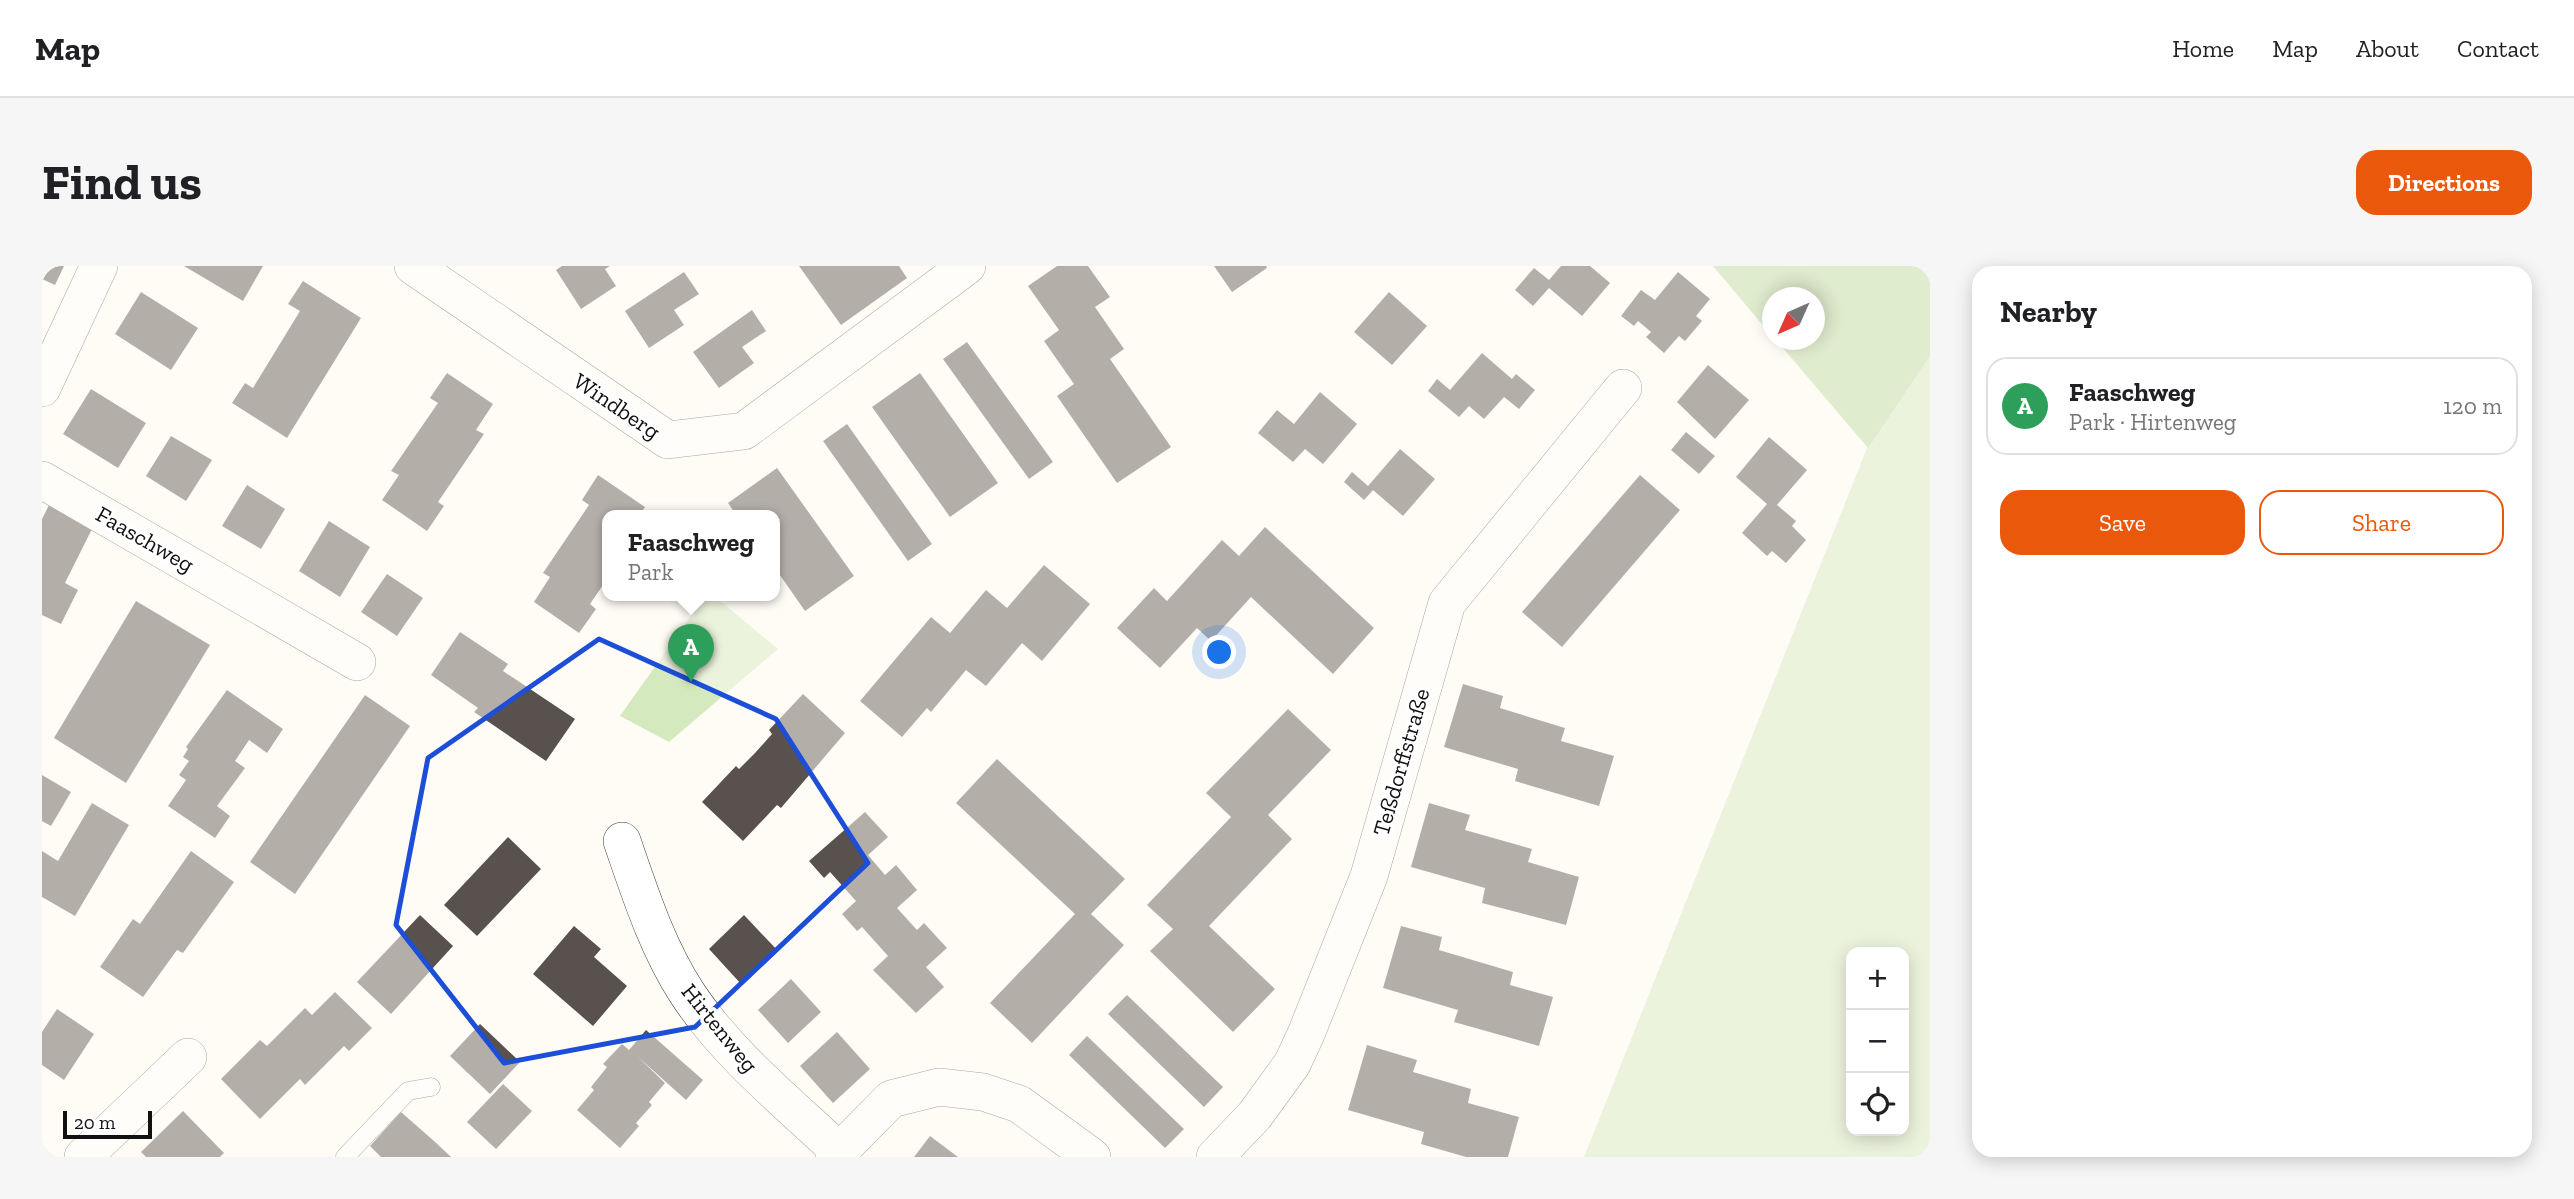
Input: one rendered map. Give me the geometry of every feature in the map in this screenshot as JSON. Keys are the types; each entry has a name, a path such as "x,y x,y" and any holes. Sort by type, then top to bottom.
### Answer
{"street":[{"path":"42,388 99,266"},
{"name":"Windberg","path":"413,266 668,440 744,431 967,266"},
{"name":"Teßdorffstraße","path":"1215,1157 1255,1115 1292,1063 1306,1034 1369,876 1447,603 1623,388"},
{"name":"Faaschweg","path":"42,480 356,662"},
{"name":"Hirtenweg","path":"622,841 649,918 687,993 738,1057 837,1154"},
{"path":"83,1157 188,1057"},
{"path":"837,1154 891,1099 939,1087 983,1092 1019,1104 1092,1157"}],"lane":[{"path":"345,1157 408,1091 431,1087"}],"highlighted area":[{"path":"599,639 776,719 868,863 695,1027 504,1063 396,925 428,758"}],"green space":[{"path":"1713,266 1930,266 1930,356 1868,448 1785,350 1825,350 1825,287 1762,287 1762,324"},
{"path":"1930,356 1930,1157 1584,1157 1867,448"},
{"path":"701,601 720,601 778,649 669,742 620,716"}],"building":[{"path":"42,266 64,266 55,285 42,279"},
{"path":"184,266 263,266 243,301"},
{"path":"562,266 610,266 605,269 616,286 581,309 556,270"},
{"path":"799,266 899,266 907,278 841,325"},
{"path":"1057,266 1088,266 1110,297 1095,307 1124,349 1110,359 1171,447 1117,483 1057,396 1074,384 1044,341 1059,330 1028,286"},
{"path":"1214,266 1266,266 1267,268 1232,292"},
{"path":"1561,266 1590,266 1610,283 1582,316 1549,288 1533,306 1515,290 1534,268 1549,280"},
{"path":"684,272 699,294 674,310 684,325 649,348 625,311"},
{"path":"1678,272 1710,299 1696,316 1702,321 1685,341 1679,336 1664,353 1646,337 1651,332 1638,321 1634,326 1621,316 1641,290 1655,300"},
{"path":"303,281 361,318 287,438 232,403 245,383 253,388 300,311 288,304"},
{"path":"141,292 198,328 171,370 115,334"},
{"path":"1389,292 1427,326 1392,365 1354,332"},
{"path":"752,310 766,331 742,347 754,363 719,388 693,352"},
{"path":"967,342 1053,462 1029,479 943,359"},
{"path":"1482,353 1512,379 1516,374 1535,390 1519,409 1504,397 1484,419 1469,406 1459,417 1428,391 1437,379 1450,390"},
{"path":"1708,365 1749,400 1715,439 1677,402"},
{"path":"447,373 493,404 476,430 484,434 438,502 444,506 427,531 382,500 399,475 391,471 438,403 430,398"},
{"path":"920,373 998,483 950,517 872,407"},
{"path":"91,389 146,423 118,468 63,434"},
{"path":"1320,392 1357,424 1323,464 1305,449 1293,462 1258,433 1277,410 1294,424"},
{"path":"847,424 932,544 908,561 823,441"},
{"path":"1686,432 1715,456 1699,474 1671,450"},
{"path":"171,436 212,460 186,501 146,476"},
{"path":"1769,437 1807,470 1777,505 1796,521 1792,526 1806,540 1786,563 1772,551 1767,556 1742,533 1767,504 1736,477"},
{"path":"1400,449 1435,479 1403,516 1373,490 1364,500 1344,482 1352,472 1368,486"},
{"path":"777,468 854,576 805,611 780,575 780,510 733,510 728,503"},
{"path":"598,475 645,507 643,510 602,510 602,586 590,604 596,609 579,633 534,602 550,577 543,573 589,505 582,500"},
{"path":"1640,475 1680,510 1562,647 1522,612"},
{"path":"247,485 285,509 261,549 222,526"},
{"path":"49,505 93,527 65,583 78,590 61,624 42,615 42,519"},
{"path":"329,521 370,547 340,597 299,571"},
{"path":"1265,527 1374,628 1333,674 1251,597 1211,641 1197,628 1160,668 1117,628 1154,588 1167,601 1222,540 1239,556"},
{"path":"1044,565 1090,604 1042,661 1022,643 986,686 966,670 931,712 927,708 902,737 860,701 931,617 950,633 986,590 1007,608"},
{"path":"387,574 423,598 397,636 361,612"},
{"path":"136,601 210,645 126,783 54,738"},
{"path":"460,632 508,664 503,671 575,719 546,761 474,712 478,708 431,675"},
{"path":"1463,684 1503,696 1500,708 1565,728 1561,741 1614,756 1599,806 1515,781 1518,769 1444,747"},
{"path":"227,690 283,729 267,753 249,740 235,761 245,768 217,806 230,816 215,838 168,806 186,780 179,775 189,761 183,757 188,749 186,747"},
{"path":"803,694 845,733 781,808 777,805 743,841 702,802 736,766 739,769 755,753 772,734 769,730"},
{"path":"365,695 410,726 295,894 250,862"},
{"path":"1288,709 1331,750 1268,815 1292,839 1209,926 1275,989 1233,1032 1150,951 1173,929 1147,905 1231,817 1206,793"},
{"path":"997,759 1125,879 1091,914 1124,945 1032,1043 990,1003 1075,914 956,803"},
{"path":"42,775 71,792 51,826 42,821"},
{"path":"92,803 129,825 75,916 42,897 42,851 58,861"},
{"path":"1429,803 1470,815 1465,830 1532,849 1528,862 1579,877 1566,925 1482,903 1485,888 1411,867"},
{"path":"865,812 888,837 868,855 885,875 896,865 917,890 897,908 917,930 924,923 947,948 926,967 944,987 916,1013 873,970 888,956 862,927 857,931 842,914 856,901 830,872 824,878 809,861"},
{"path":"508,837 541,869 477,936 444,905"},
{"path":"191,851 234,882 183,953 177,950 143,997 100,967 133,919 140,924"},
{"path":"420,915 453,946 391,1014 357,982"},
{"path":"744,915 778,951 742,985 709,949"},
{"path":"574,926 601,949 594,957 627,986 593,1026 533,974"},
{"path":"1401,926 1442,937 1439,950 1513,972 1510,985 1553,997 1539,1046 1454,1022 1458,1010 1383,988"},
{"path":"791,979 821,1012 788,1043 758,1010"},
{"path":"335,992 372,1028 349,1051 344,1046 305,1085 300,1079 260,1119 221,1079 260,1040 267,1046 305,1008 312,1015"},
{"path":"1127,995 1223,1087 1204,1107 1108,1014"},
{"path":"57,1009 94,1034 64,1080 42,1065 42,1032"},
{"path":"480,1024 520,1062 490,1094 450,1056"},
{"path":"646,1030 703,1080 686,1100 637,1056 665,1083 649,1102 652,1105 636,1123 639,1126 620,1148 577,1110 594,1090 591,1087 607,1067 603,1064 622,1044 629,1050"},
{"path":"837,1032 870,1069 833,1103 800,1066"},
{"path":"1087,1036 1184,1129 1165,1148 1069,1055"},
{"path":"1367,1045 1417,1060 1413,1072 1471,1089 1468,1103 1519,1117 1508,1157 1466,1157 1421,1144 1424,1132 1348,1110"},
{"path":"503,1084 532,1111 496,1149 467,1122"},
{"path":"183,1111 224,1153 220,1157 146,1157 141,1152"},
{"path":"401,1112 451,1157 381,1157 370,1146"},
{"path":"930,1136 958,1157 914,1157"}],"place":[{"name":"Faaschweg","path":"691,682"}]}
